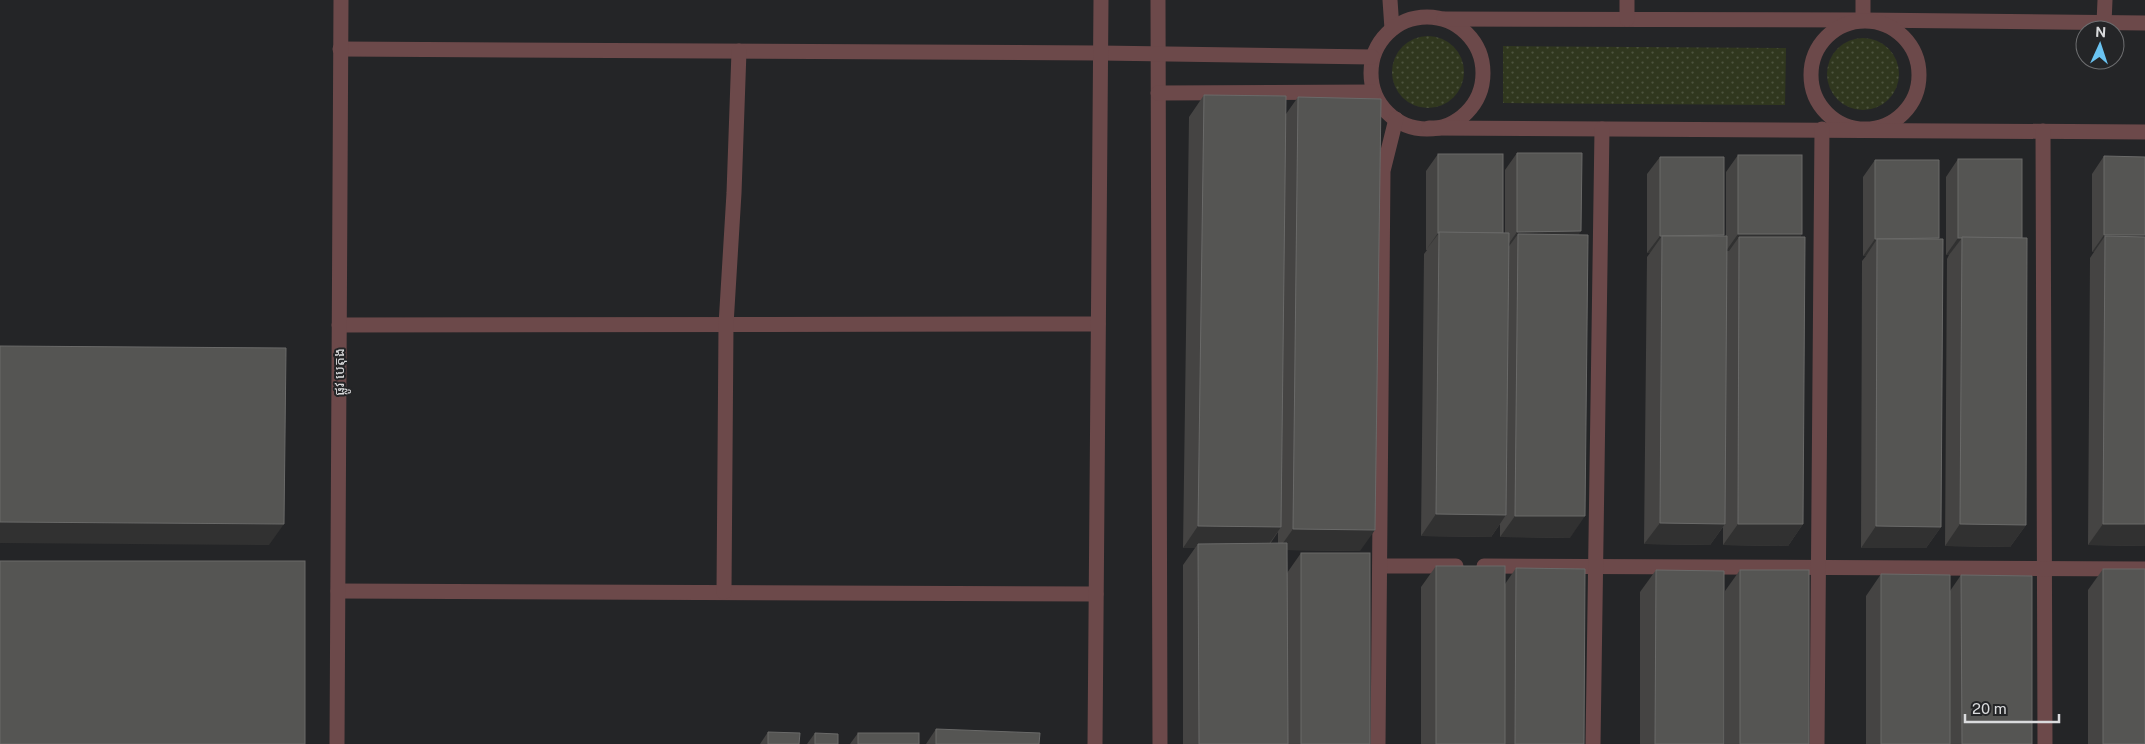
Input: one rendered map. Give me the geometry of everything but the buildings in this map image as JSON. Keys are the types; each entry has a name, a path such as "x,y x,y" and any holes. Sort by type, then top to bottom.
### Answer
{"street":[{"name":"ផ្លូវ បេតុង","path":"337,744 341,0"},
{"path":"1095,744 1100,0"},
{"path":"1158,0 1160,744"},
{"path":"1390,0 1392,28"},
{"path":"1627,0 1627,20"},
{"path":"1863,0 1863,20"},
{"path":"2104,0 2104,20"},
{"path":"2075,22 1444,19 1425,16 1408,20 1392,28 1380,42 1372,57 1370,75 1373,92 1383,108 1396,119 1412,127 2145,132"},
{"path":"1429,128 1449,124 1465,114 1477,98 1483,80 1482,60 1475,42 1462,28 1444,19"},
{"path":"1863,20 1880,22 1896,29 1908,40 1917,56 1920,72 1918,90 1911,105 1899,118 1884,126 1867,129 1848,127 1831,118 1818,104 1811,86 1811,67 1816,49 1828,34 1844,24 1863,20"},
{"path":"2125,23 2145,23"},
{"path":"340,49 1100,53 1372,57"},
{"path":"724,592 726,325 734,192 739,51"},
{"path":"1158,93 1373,92"},
{"path":"1378,744 1383,171 1396,119"},
{"path":"1593,744 1602,129"},
{"path":"1817,744 1822,130"},
{"path":"2043,131 2045,744"},
{"path":"339,325 1098,324"},
{"path":"1380,566 2145,569"},
{"path":"338,591 1096,594"}],"green space":[{"path":"1435,36 1454,46 1462,58 1464,72 1462,86 1454,98 1442,106 1421,108 1402,98 1394,86 1392,65 1402,46 1414,38"},
{"path":"1870,38 1889,48 1897,60 1899,74 1897,88 1889,100 1877,108 1856,110 1837,100 1829,88 1827,67 1837,48 1849,40"},
{"path":"1503,46 1786,48 1785,105 1503,103"}]}
